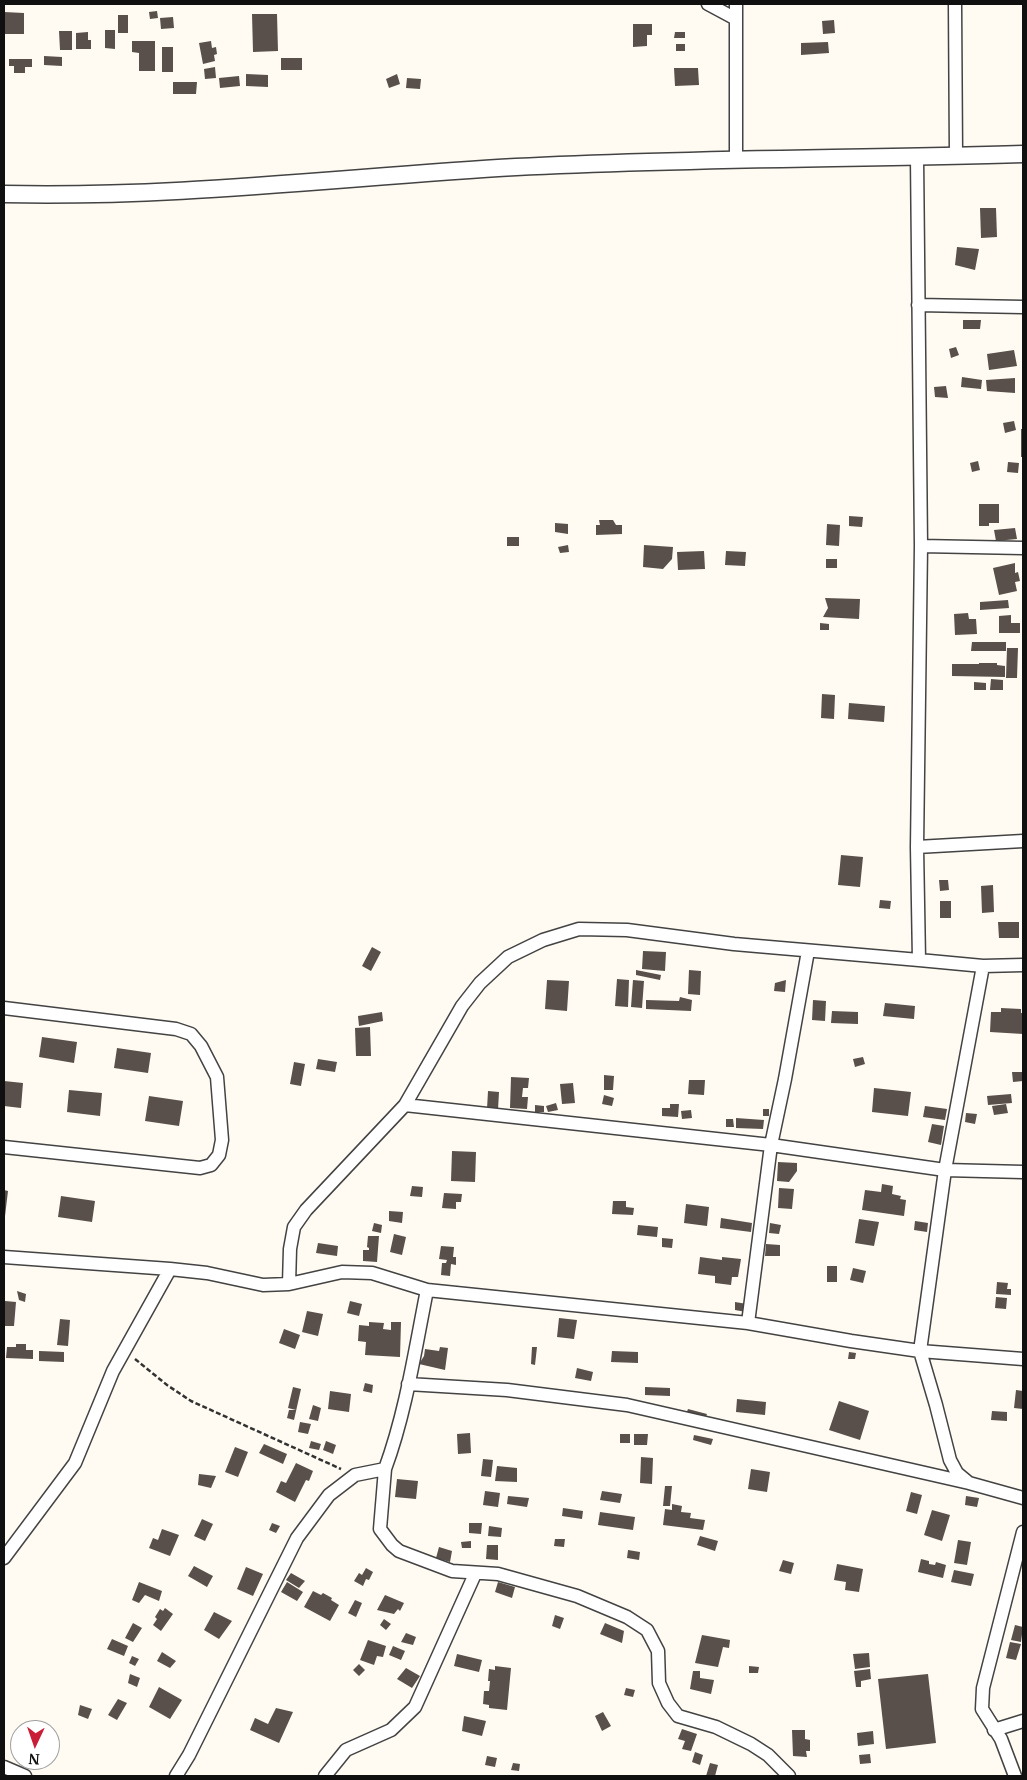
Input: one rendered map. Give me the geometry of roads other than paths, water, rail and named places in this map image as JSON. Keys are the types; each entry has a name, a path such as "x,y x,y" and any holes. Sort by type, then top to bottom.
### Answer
{"street":[{"path":"708,4 736,19"},
{"path":"736,4 736,159"},
{"path":"954,4 956,156"},
{"path":"4,194 55,195 179,190 517,167 736,159 1023,154"},
{"path":"917,157 921,546 917,847 919,960"},
{"path":"918,305 1023,307"},
{"path":"921,546 1023,548"},
{"path":"917,847 1023,841"},
{"path":"289,1284 290,1249 294,1227 306,1210 404,1105 462,1006 480,983 508,957 543,940 579,929 627,930 808,951 983,966 1023,965"},
{"path":"748,1323 771,1145 808,951"},
{"path":"969,1483 957,1472 950,1460 920,1351 945,1170 983,966"},
{"path":"4,1008 176,1029 191,1034 201,1046 218,1077 222,1140 219,1155 211,1165 200,1168 4,1147"},
{"path":"404,1105 771,1145 945,1170 1023,1172"},
{"path":"4,1257 170,1269 207,1273 263,1284 289,1284 342,1272 372,1273 427,1290 748,1323 920,1351 1023,1359"},
{"path":"4,1558 75,1463 113,1371 170,1269"},
{"path":"427,1290 408,1384 385,1469 380,1530 399,1551 442,1568 475,1574 498,1574 577,1596 626,1617 647,1630 658,1651 659,1683 668,1703 678,1716 716,1727 750,1744 768,1755 789,1776"},
{"path":"408,1384 507,1390 627,1406 969,1483 1023,1498"},
{"path":"176,1776 189,1756 297,1538 329,1495 355,1475 385,1469"},
{"path":"1014,1776 1001,1740 982,1709 983,1688 1023,1532"},
{"path":"325,1776 346,1750 391,1730 415,1707 475,1574"},
{"path":"994,1730 1023,1722"},
{"path":"4,1767 25,1776"}]}
